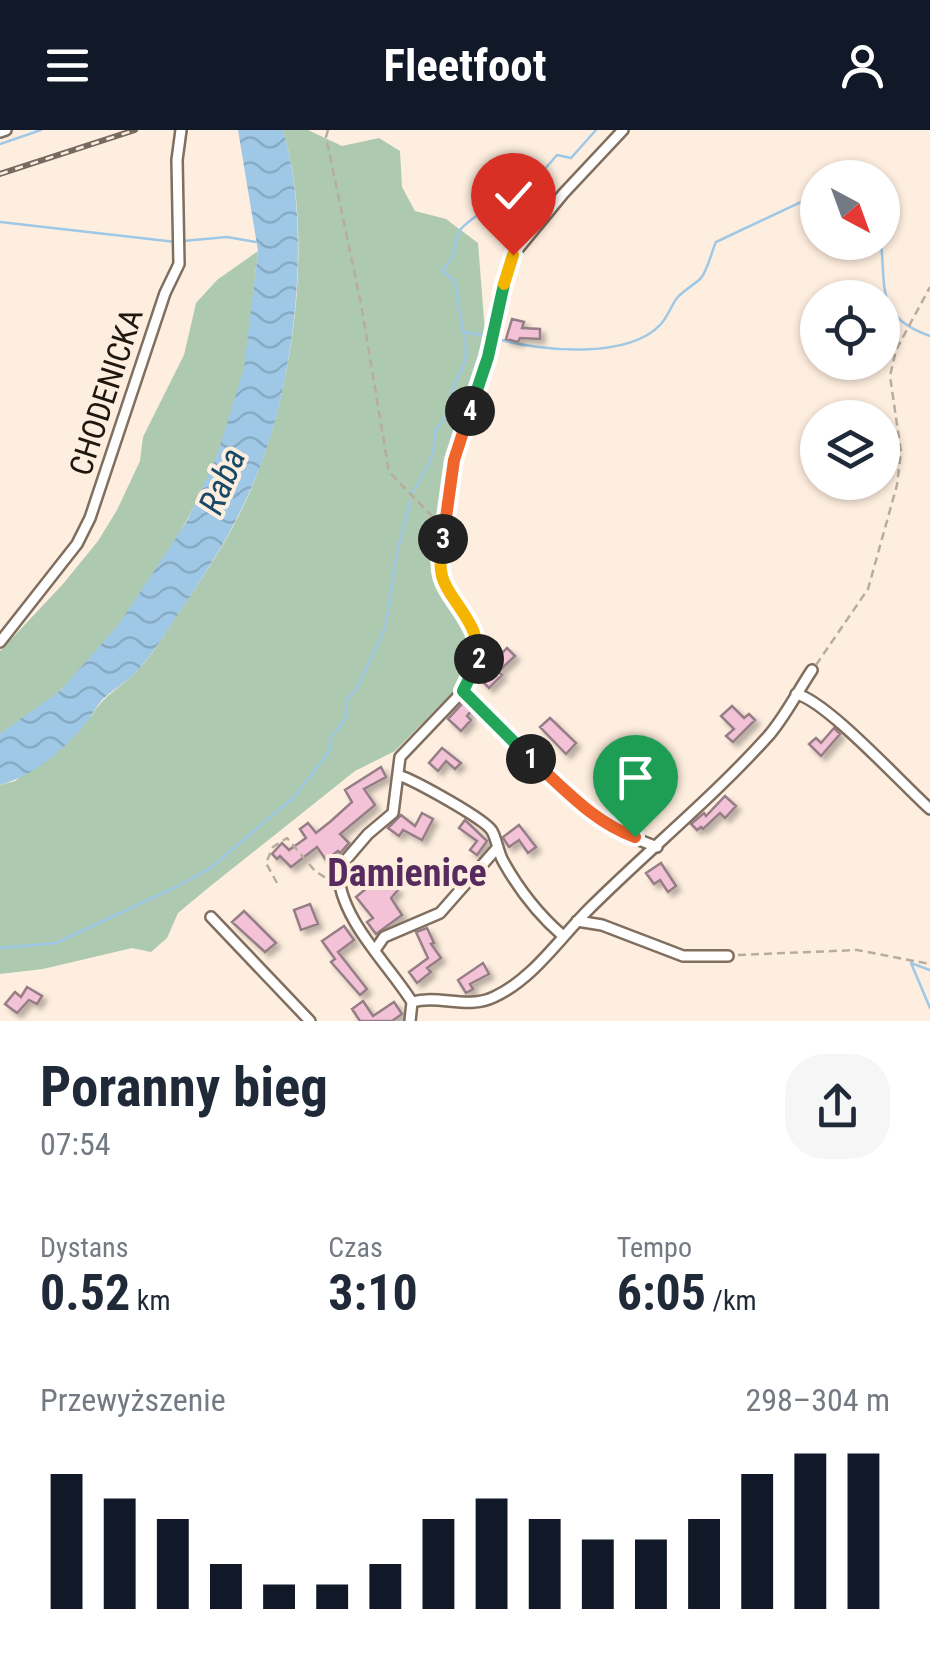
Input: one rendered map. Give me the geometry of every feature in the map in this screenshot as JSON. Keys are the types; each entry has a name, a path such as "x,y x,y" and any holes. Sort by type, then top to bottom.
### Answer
{"street":[{"name":"CHODENICKA","path":"0,642 77,544 90,518 164,293 179,264 180,130"},
{"path":"410,1021 412,1002 354,920 338,886 338,869 368,834 393,813 400,758 463,691 479,659 474,630 442,584 439,556 454,460 488,357 513,255 623,130"},
{"path":"412,1002 430,998 472,1003 492,999 524,978 562,935 772,732 812,670"},
{"path":"463,691 594,816 611,828 657,847"},
{"path":"796,694 806,696 848,732 930,809"},
{"path":"398,775 482,820 492,830 503,862 538,913 562,935"},
{"path":"375,950 384,937 440,913 498,847"},
{"path":"212,917 310,1021"},
{"path":"577,921 602,925 683,956 728,956"}],"path":[{"path":"321,130 326,137 361,304 388,472 445,527"},
{"path":"326,137 328,130"},
{"path":"812,670 868,589 897,485 902,452 890,376 896,350 930,287"},
{"path":"277,883 266,863 273,847 287,838 315,871 338,886"},
{"path":"728,956 857,950 930,964"}],"green space":[{"path":"283,130 308,130 342,146 379,138 400,151 402,187 415,211 446,219 478,243 487,357 454,460 439,556 442,584 474,630 479,659 463,691 444,701 395,751 355,771 178,913 167,938 151,952 132,948 43,969 0,974 0,785 15,781 92,715 146,661 229,534 269,441 281,398 296,307 297,214"},
{"path":"258,251 245,366 235,408 199,496 150,582 92,658 55,695 0,734 0,651 63,584 117,510 140,461 143,437 184,355 196,303 217,280"}],"water":[{"name":"Raba","path":"238,130 283,130 297,213 295,308 280,401 268,444 229,533 149,657 103,699 57,753 25,775 0,785 0,734 61,690 119,624 187,521 217,456 244,368 258,251"}],"building":[{"path":"512,319 524,322 522,328 540,329 540,339 506,339"},
{"path":"507,648 515,656 498,672 502,675 489,688 479,678"},
{"path":"463,703 471,711 467,716 471,720 461,731 448,719"},
{"path":"732,706 744,718 749,714 755,720 733,742 726,736 734,729 721,716"},
{"path":"550,718 576,743 566,754 540,727"},
{"path":"834,728 840,734 821,756 809,744 816,738 821,743"},
{"path":"442,748 461,763 455,769 446,761 438,771 429,763"},
{"path":"381,767 386,777 364,789 375,805 340,834 349,843 340,853 326,860 317,847 291,867 272,854 282,843 289,850 306,838 300,829 308,823 316,833 352,802 345,790"},
{"path":"725,796 736,806 725,818 720,813 703,829 697,830 691,824 704,813 706,816"},
{"path":"422,813 433,819 422,840 403,830 399,836 388,828 401,815 415,826"},
{"path":"465,820 487,841 477,855 470,850 477,841 459,828"},
{"path":"519,825 536,847 528,853 519,840 509,847 503,837"},
{"path":"661,863 676,886 668,892 660,880 654,884 646,873"},
{"path":"371,869 398,890 391,898 402,915 376,934 367,922 373,918 356,897 373,883 365,875"},
{"path":"310,904 318,924 301,930 294,910"},
{"path":"244,911 276,943 265,952 232,922"},
{"path":"344,926 354,940 338,952 367,989 360,995 331,962 335,959 322,941"},
{"path":"427,928 434,943 431,944 441,958 427,968 431,972 417,983 409,972 428,958 416,932"},
{"path":"483,963 489,974 470,984 473,989 466,993 458,980"},
{"path":"27,987 42,996 37,1004 29,1000 17,1013 5,1004 15,992 21,997"},
{"path":"363,1001 373,1016 394,1002 402,1014 392,1021 360,1021 352,1009"}],"waterway":[{"path":"0,144 41,130"},
{"path":"413,492 429,463 435,431 446,416 466,358 457,290 442,270 451,260 461,229 544,170 557,155 571,158 596,130"},
{"path":"498,339 582,350 606,348 646,335 661,324 677,298 701,278 716,242 800,202"},
{"path":"0,222 176,242"},
{"path":"183,241 227,237 256,242"},
{"path":"882,260 884,288 892,311 900,320 930,336"},
{"path":"464,332 488,336"},
{"path":"0,948 56,943 178,886 209,869 293,798 329,752 331,737 345,720 347,700 357,688 386,626 396,557 410,502"},
{"path":"930,970 911,963 930,1008"}],"railway":[{"path":"0,174 135,130"}],"district":[{"name":"Damienice","path":"407,873"}],"route":[{"path":"513,255 488,357 454,460 439,556 442,584 474,630 479,659 463,691 594,816 635,837"}]}
